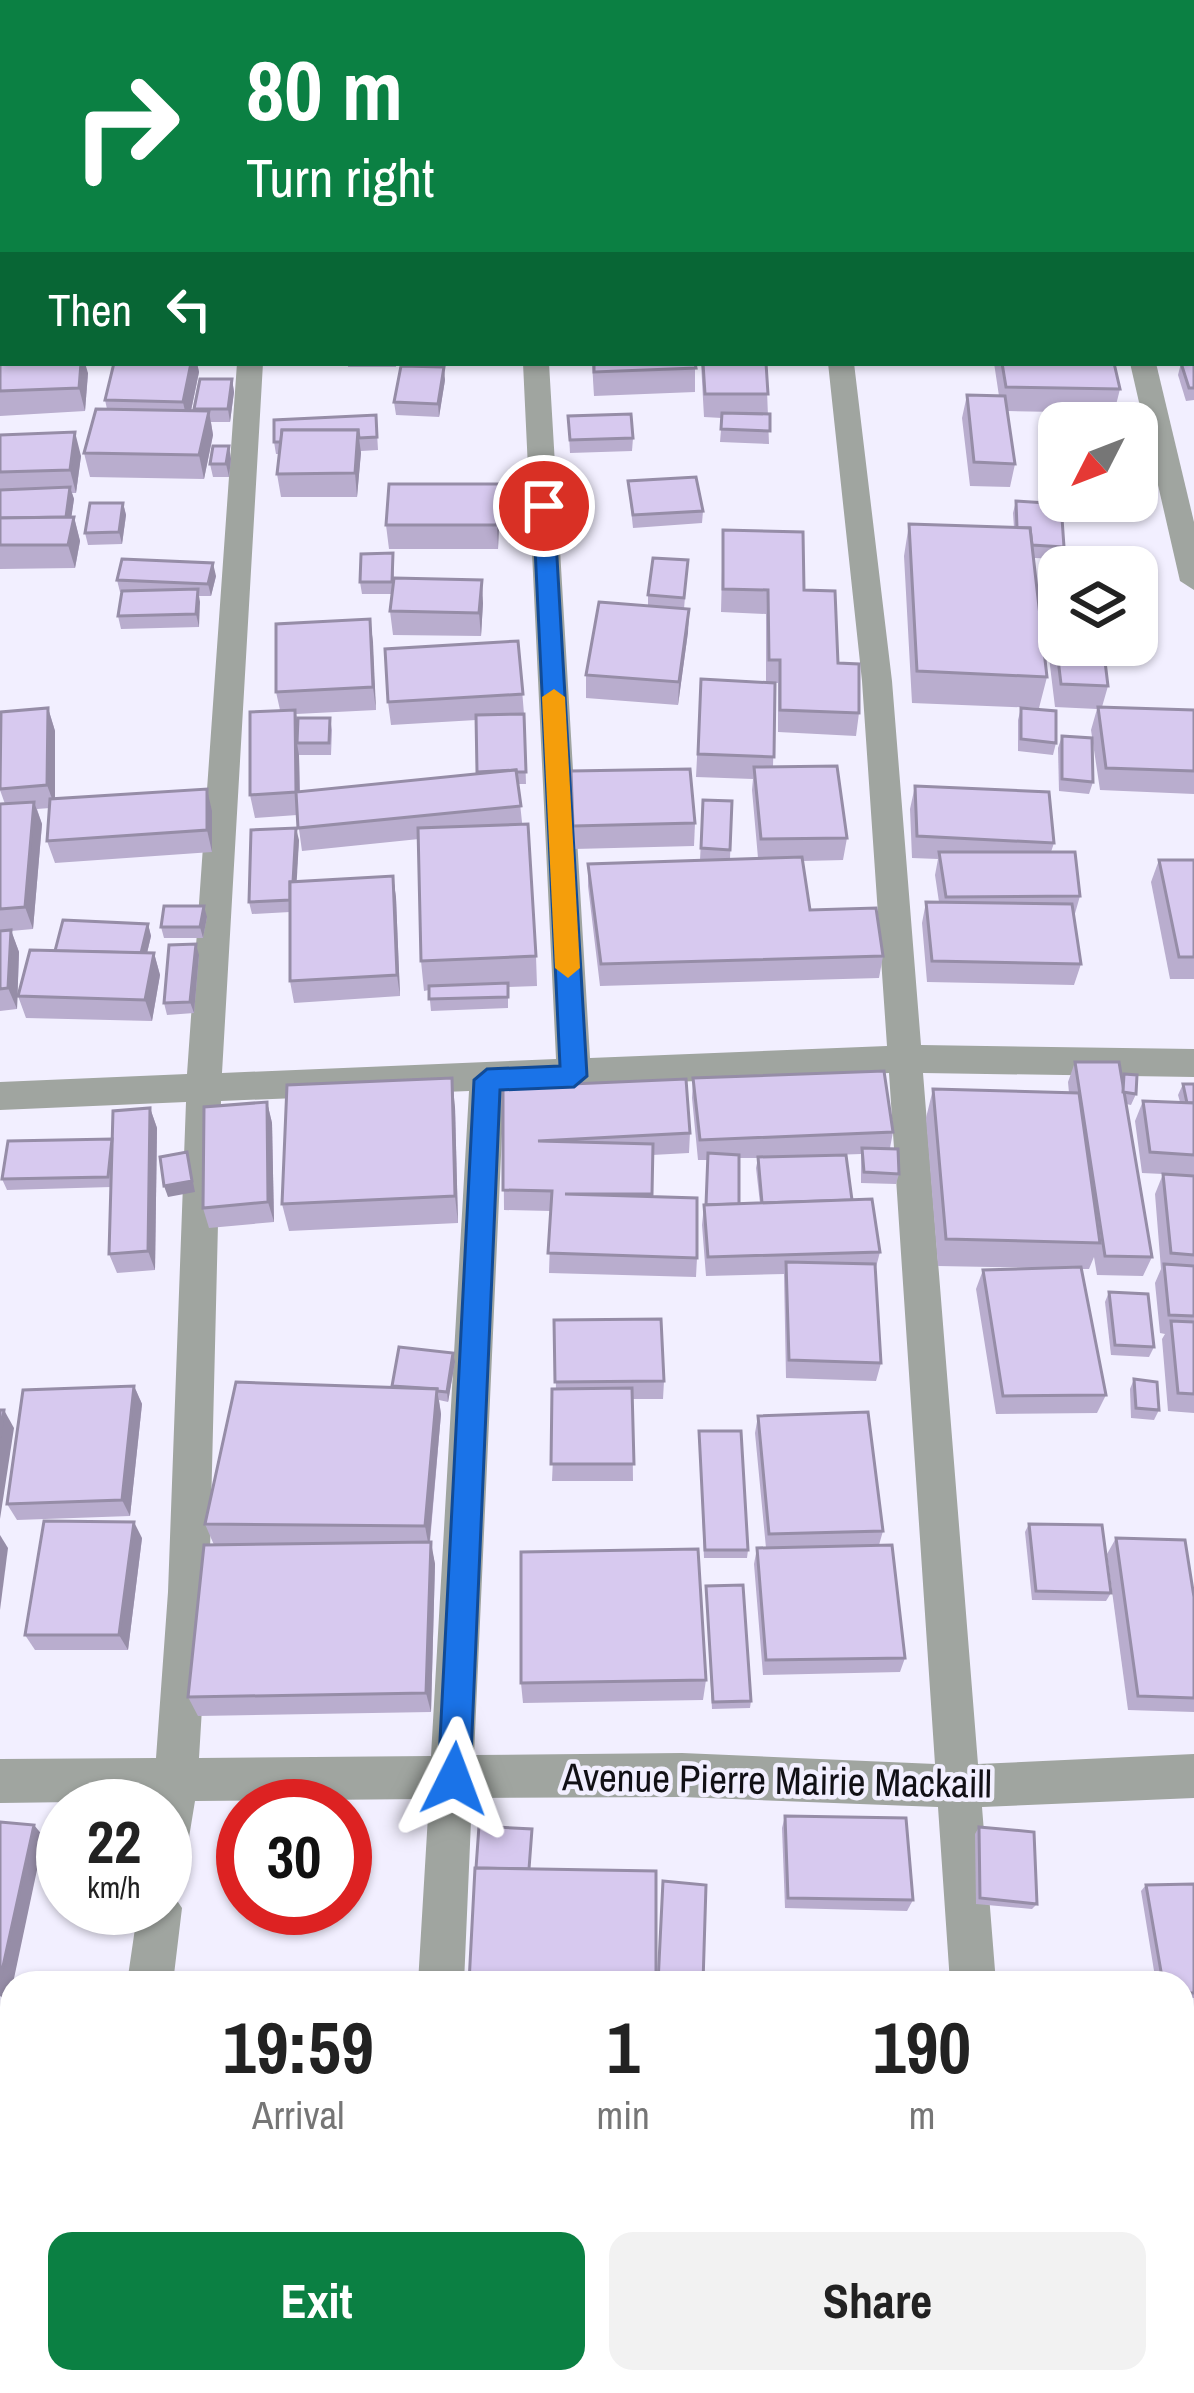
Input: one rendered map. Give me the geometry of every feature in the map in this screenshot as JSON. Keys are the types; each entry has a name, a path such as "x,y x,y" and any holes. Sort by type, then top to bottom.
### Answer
{"street":[{"path":"177,1779 206,1090 250,366"},
{"path":"536,366 574,1076"},
{"path":"841,366 877,681 972,1971"},
{"path":"1144,366 1194,581"},
{"path":"0,1096 487,1080 907,1059 1194,1063"},
{"path":"442,1971 487,1080"},
{"name":"Avenue Pierre Mairie Mackaill","path":"192,1782 682,1775 957,1786 1194,1776"},
{"name":"Avenue Pierre Mairie Mackaill","path":"0,1781 36,1781"},
{"path":"152,1971 156,1935"}],"building":[{"path":"0,366 81,366 79,388 0,391"},
{"path":"113,366 190,366 183,402 105,400"},
{"path":"401,366 444,367 438,404 394,402"},
{"path":"594,366 696,368 594,372"},
{"path":"703,366 766,366 768,394 705,394"},
{"path":"1002,366 1115,366 1120,389 1006,387"},
{"path":"1182,366 1194,366 1194,388 1189,388"},
{"path":"200,379 232,379 228,409 194,409"},
{"path":"967,395 1005,396 1015,464 974,462"},
{"path":"96,409 209,411 199,455 84,453"},
{"path":"722,413 770,414 770,431 721,429"},
{"path":"631,414 633,438 570,440 568,416"},
{"path":"376,415 377,437 359,438 358,430 282,430 281,442 274,442 274,420"},
{"path":"282,430 358,430 355,473 277,474"},
{"path":"75,432 70,470 0,472 0,435"},
{"path":"213,446 229,446 226,464 210,464"},
{"path":"696,477 703,511 633,515 628,481"},
{"path":"389,484 499,484 497,525 386,525"},
{"path":"70,487 66,517 0,518 0,490"},
{"path":"1016,501 1038,502 1038,522 1062,522 1064,546 1032,545 1030,528 1017,528"},
{"path":"90,503 123,503 119,532 85,533"},
{"path":"74,517 68,545 0,545 0,518"},
{"path":"909,524 1030,528 1038,598 1038,666 1046,666 1047,677 917,671"},
{"path":"723,530 803,532 804,590 835,591 838,663 859,664 859,713 780,710 780,660 769,660 768,590 723,589"},
{"path":"393,553 392,582 360,582 361,554"},
{"path":"653,558 688,560 684,598 648,595"},
{"path":"122,559 213,563 208,584 117,580"},
{"path":"394,578 482,580 479,613 390,611"},
{"path":"198,589 196,614 118,616 122,591"},
{"path":"599,602 689,609 679,682 586,675"},
{"path":"370,619 373,687 276,692 276,624"},
{"path":"518,641 523,694 388,702 385,649"},
{"path":"1059,666 1106,666 1108,686 1061,684"},
{"path":"701,679 775,683 774,757 698,754"},
{"path":"1098,707 1194,710 1194,771 1106,768"},
{"path":"48,708 47,785 0,789 1,712"},
{"path":"1021,708 1056,711 1056,743 1021,739"},
{"path":"295,710 296,792 250,795 250,712"},
{"path":"524,714 526,772 477,772 476,715"},
{"path":"298,718 330,718 329,743 297,743"},
{"path":"1062,736 1092,738 1093,782 1062,779"},
{"path":"837,766 847,838 761,839 754,767"},
{"path":"690,769 695,823 573,826 571,771"},
{"path":"516,770 521,806 298,828 296,792"},
{"path":"915,786 1049,792 1054,843 917,836"},
{"path":"207,789 207,830 47,841 50,799"},
{"path":"703,800 732,801 730,850 701,848"},
{"path":"34,802 25,907 0,909 0,804"},
{"path":"528,824 536,956 421,961 418,828"},
{"path":"296,828 290,900 249,902 251,830"},
{"path":"939,852 1075,852 1080,896 946,897"},
{"path":"802,857 810,910 876,908 883,956 601,964 588,864"},
{"path":"1159,860 1194,860 1194,957 1179,957"},
{"path":"393,876 397,975 290,981 290,882"},
{"path":"926,902 1072,904 1081,964 932,961"},
{"path":"164,906 204,906 200,927 161,927"},
{"path":"63,920 148,924 141,953 55,951"},
{"path":"11,930 8,988 0,989 0,931"},
{"path":"196,944 190,1002 164,1003 169,945"},
{"path":"30,950 154,953 145,1000 18,996"},
{"path":"508,983 508,997 429,999 429,986"},
{"path":"1075,1062 1119,1062 1152,1257 1105,1256"},
{"path":"884,1071 893,1132 700,1140 693,1078"},
{"path":"1124,1074 1137,1075 1136,1094 1123,1092"},
{"path":"452,1078 455,1196 282,1204 287,1085"},
{"path":"686,1079 690,1133 538,1141 653,1144 652,1194 565,1194 697,1198 697,1258 548,1253 552,1191 503,1190 503,1087"},
{"path":"1183,1084 1194,1084 1194,1103 1187,1103"},
{"path":"933,1089 1079,1093 1100,1243 946,1239"},
{"path":"1143,1101 1194,1103 1194,1155 1150,1152"},
{"path":"267,1102 268,1202 203,1208 204,1107"},
{"path":"150,1108 148,1251 109,1254 113,1111"},
{"path":"112,1139 108,1177 2,1179 8,1141"},
{"path":"862,1148 898,1149 899,1174 864,1172"},
{"path":"187,1152 192,1181 164,1186 160,1157"},
{"path":"708,1153 739,1155 739,1204 706,1205"},
{"path":"846,1155 852,1200 762,1203 758,1157"},
{"path":"1163,1174 1194,1176 1194,1255 1171,1253"},
{"path":"872,1199 880,1252 708,1257 704,1205"},
{"path":"786,1262 875,1264 881,1363 789,1360"},
{"path":"1164,1264 1194,1266 1194,1316 1169,1315"},
{"path":"1081,1267 1106,1395 1003,1396 983,1270"},
{"path":"1109,1292 1148,1294 1154,1347 1115,1345"},
{"path":"661,1319 664,1381 555,1382 554,1320"},
{"path":"1171,1321 1194,1322 1194,1394 1178,1393"},
{"path":"399,1347 453,1353 447,1392 392,1386"},
{"path":"1134,1379 1157,1382 1159,1410 1136,1408"},
{"path":"236,1382 437,1389 425,1526 205,1524"},
{"path":"134,1386 122,1500 7,1504 23,1390"},
{"path":"632,1388 634,1464 551,1464 552,1389"},
{"path":"868,1412 883,1531 769,1534 758,1416"},
{"path":"699,1431 741,1431 748,1550 705,1550"},
{"path":"44,1521 134,1522 119,1635 25,1635"},
{"path":"1029,1524 1102,1525 1111,1593 1036,1591"},
{"path":"1116,1538 1185,1540 1194,1597 1194,1698 1138,1696"},
{"path":"431,1542 426,1693 188,1697 204,1545"},
{"path":"892,1545 905,1658 766,1660 757,1548"},
{"path":"698,1549 706,1680 521,1683 521,1552"},
{"path":"743,1585 751,1701 713,1702 706,1586"},
{"path":"785,1816 906,1818 913,1900 788,1898"},
{"path":"0,1822 34,1825 2,1971"},
{"path":"479,1826 532,1829 529,1869 476,1868"},
{"path":"979,1827 1034,1832 1037,1904 980,1898"},
{"path":"475,1868 656,1871 656,1971 470,1971"},
{"path":"663,1881 706,1885 703,1971 659,1971"},
{"path":"1194,1884 1194,1971 1161,1971 1146,1885"}],"slow traffic":[{"path":"554,697 568,968"}],"route":[{"path":"454,1779 487,1080 574,1076 544,506"}]}
